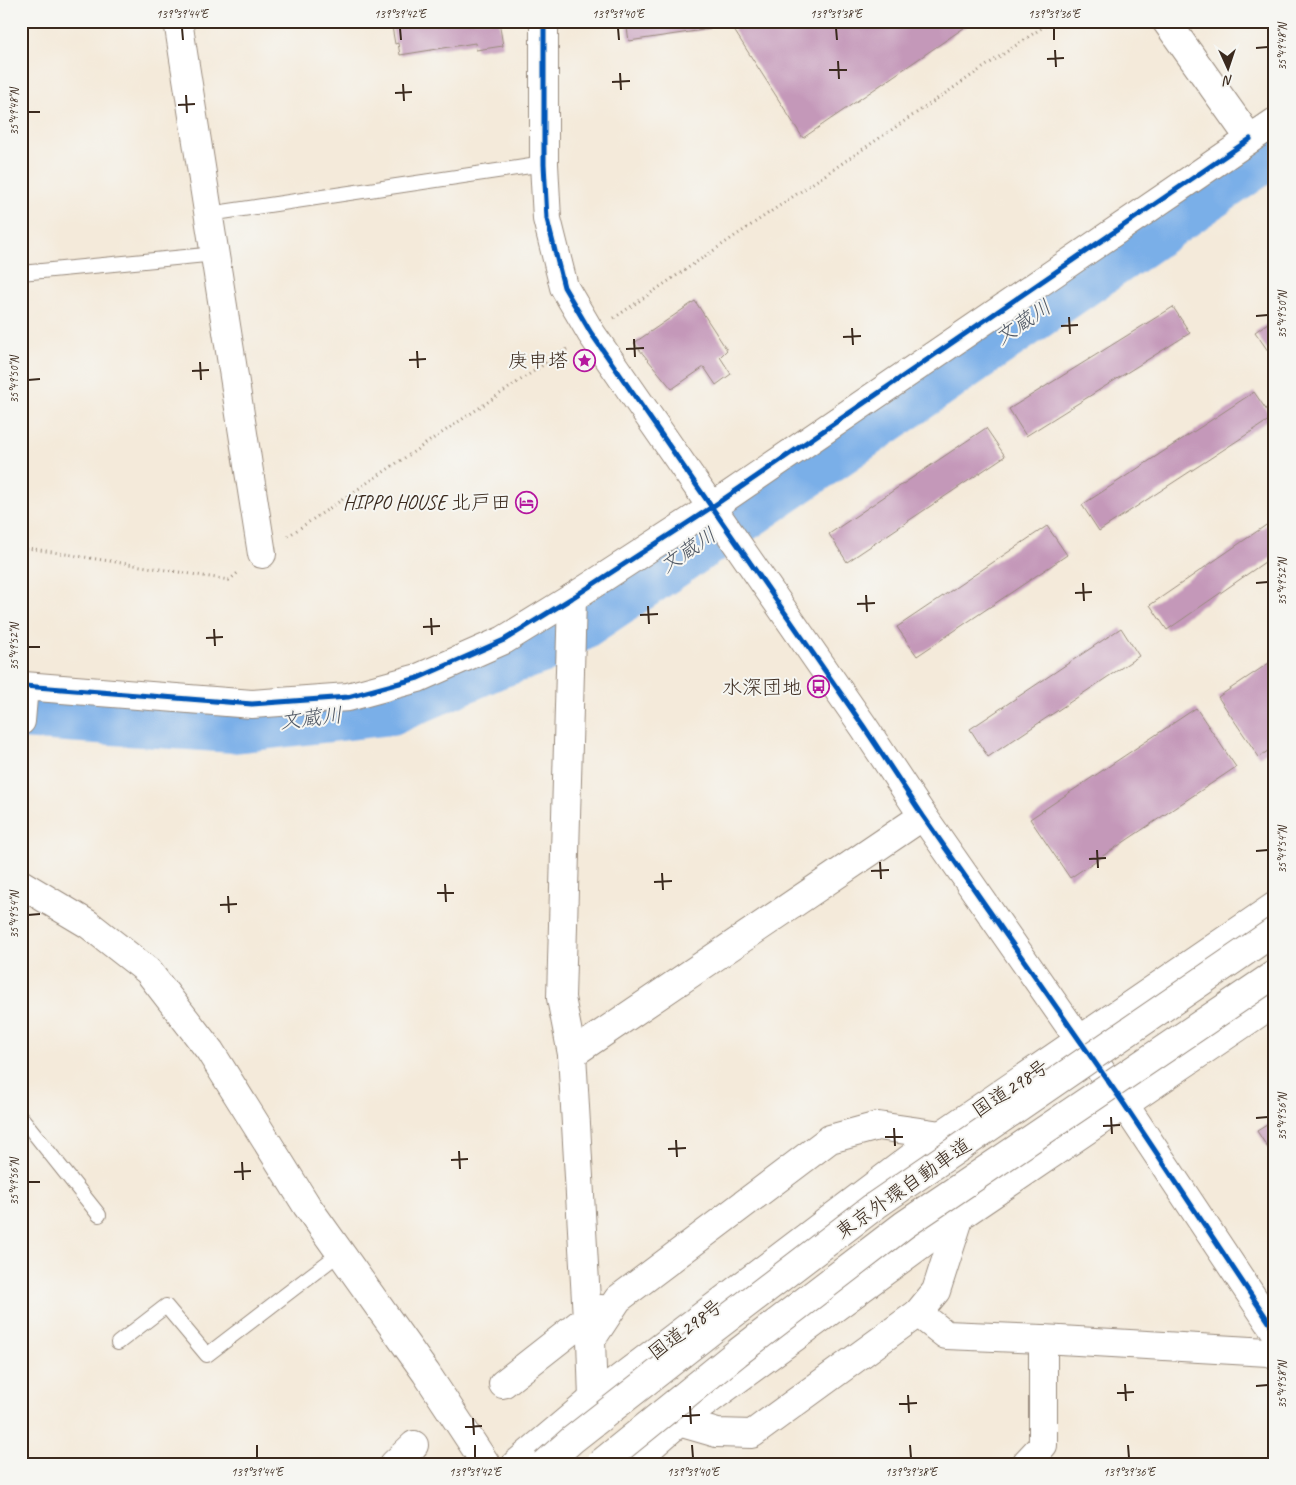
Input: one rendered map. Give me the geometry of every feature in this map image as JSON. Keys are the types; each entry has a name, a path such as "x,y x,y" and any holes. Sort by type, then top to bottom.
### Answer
{"main road":[{"path":"178,21 262,554"},
{"path":"544,21 544,164 547,219 564,286 591,333 734,538 923,816 1124,1104 1275,1331"},
{"path":"1166,21 1250,139"},
{"path":"21,721 24,686 252,704 348,697 418,678 504,640 715,511 1275,122"},
{"path":"572,598 561,998 572,1054 593,1399"},
{"path":"572,1054 923,816"},
{"path":"21,884 88,924 148,971 210,1052 307,1206 426,1373 486,1464"},
{"name":"国道298号","path":"516,1464 593,1399 941,1136 1275,906"},
{"name":"東京外環自動車道","path":"545,1464 634,1391 876,1205 1275,931"},
{"name":"東京外環自動車道","path":"600,1464 737,1353 904,1224 1275,974"},
{"path":"631,1464 679,1422 960,1216 1275,1002"},
{"path":"503,1384 589,1329 618,1299 830,1139 878,1126 941,1136"},
{"path":"679,1422 717,1433 752,1434 918,1313 936,1291 960,1216"},
{"path":"918,1313 946,1336 1042,1339 1268,1352 1275,1354"},
{"path":"1027,1464 1043,1445 1042,1339"},
{"path":"394,1464 414,1445"}],"lane":[{"path":"209,214 544,164"},
{"path":"21,274 216,254"},
{"path":"21,1117 99,1215"},
{"path":"118,1343 166,1306 207,1355 340,1253"}],"path":[{"path":"21,547 229,580 262,554 1052,21"}],"building":[{"path":"391,21 499,21 503,46 476,50 475,43 400,55 398,43 395,44"},
{"path":"626,21 708,21 710,29 629,41"},
{"path":"744,21 974,21 803,138 734,30"},
{"path":"695,301 727,350 720,357 731,374 716,385 704,367 672,389 634,343"},
{"path":"1173,307 1190,333 1026,436 1009,409"},
{"path":"1275,318 1275,361 1255,332"},
{"path":"1254,392 1272,418 1099,531 1082,505"},
{"path":"986,428 1005,456 847,562 829,534"},
{"path":"1275,519 1275,555 1167,630 1150,605"},
{"path":"1047,526 1067,555 917,656 897,627"},
{"path":"1121,628 1139,656 988,757 970,729"},
{"path":"1275,659 1275,746 1259,757 1218,697"},
{"path":"1196,708 1236,767 1070,878 1030,819"},
{"path":"1275,1120 1275,1159 1257,1131"}],"waterway":[{"name":"文蔵川","path":"21,713 234,727 392,709 494,664 550,645 753,509 1275,149"}],"cycle path":[{"path":"544,21 544,164 547,219 564,287 591,333 864,727 923,816 1124,1104 1275,1331"},
{"path":"21,721 24,686 252,704 348,697 418,678 504,640 712,507 1250,139"}],"place":[{"name":"庚申塔","path":"584,360"},
{"name":"HIPPO HOUSE 北戸田","path":"527,502"},
{"name":"水深団地","path":"818,687"}]}
